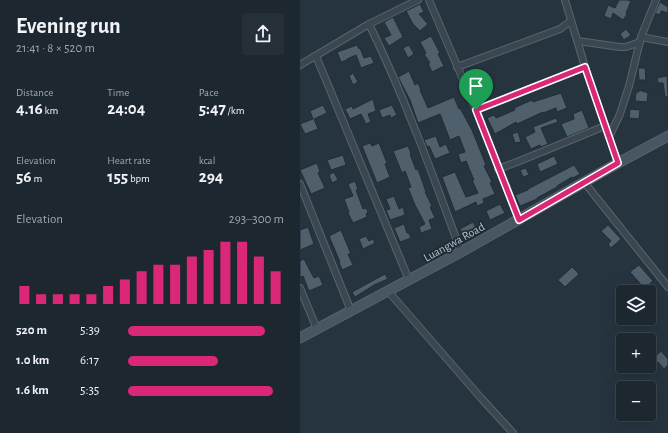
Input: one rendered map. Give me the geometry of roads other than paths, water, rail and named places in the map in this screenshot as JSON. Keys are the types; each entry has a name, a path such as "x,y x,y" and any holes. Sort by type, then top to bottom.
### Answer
{"street":[{"path":"300,65 369,24 418,0"},
{"path":"428,0 476,110 519,220"},
{"path":"565,0 585,67 618,163"},
{"path":"609,137 620,114 630,86 640,40 656,0"},
{"path":"457,68 560,30 571,21"},
{"path":"369,24 391,68 437,185 461,252"},
{"path":"578,41 620,47 626,47 640,40 668,42"},
{"path":"316,56 409,280"},
{"path":"476,110 585,67"},
{"path":"498,169 605,126"},
{"name":"Luangwa Road","path":"300,338 461,252 668,136"},
{"path":"584,182 668,287"},
{"path":"300,184 351,310"},
{"path":"300,288 317,329"},
{"path":"388,291 513,433"}]}
